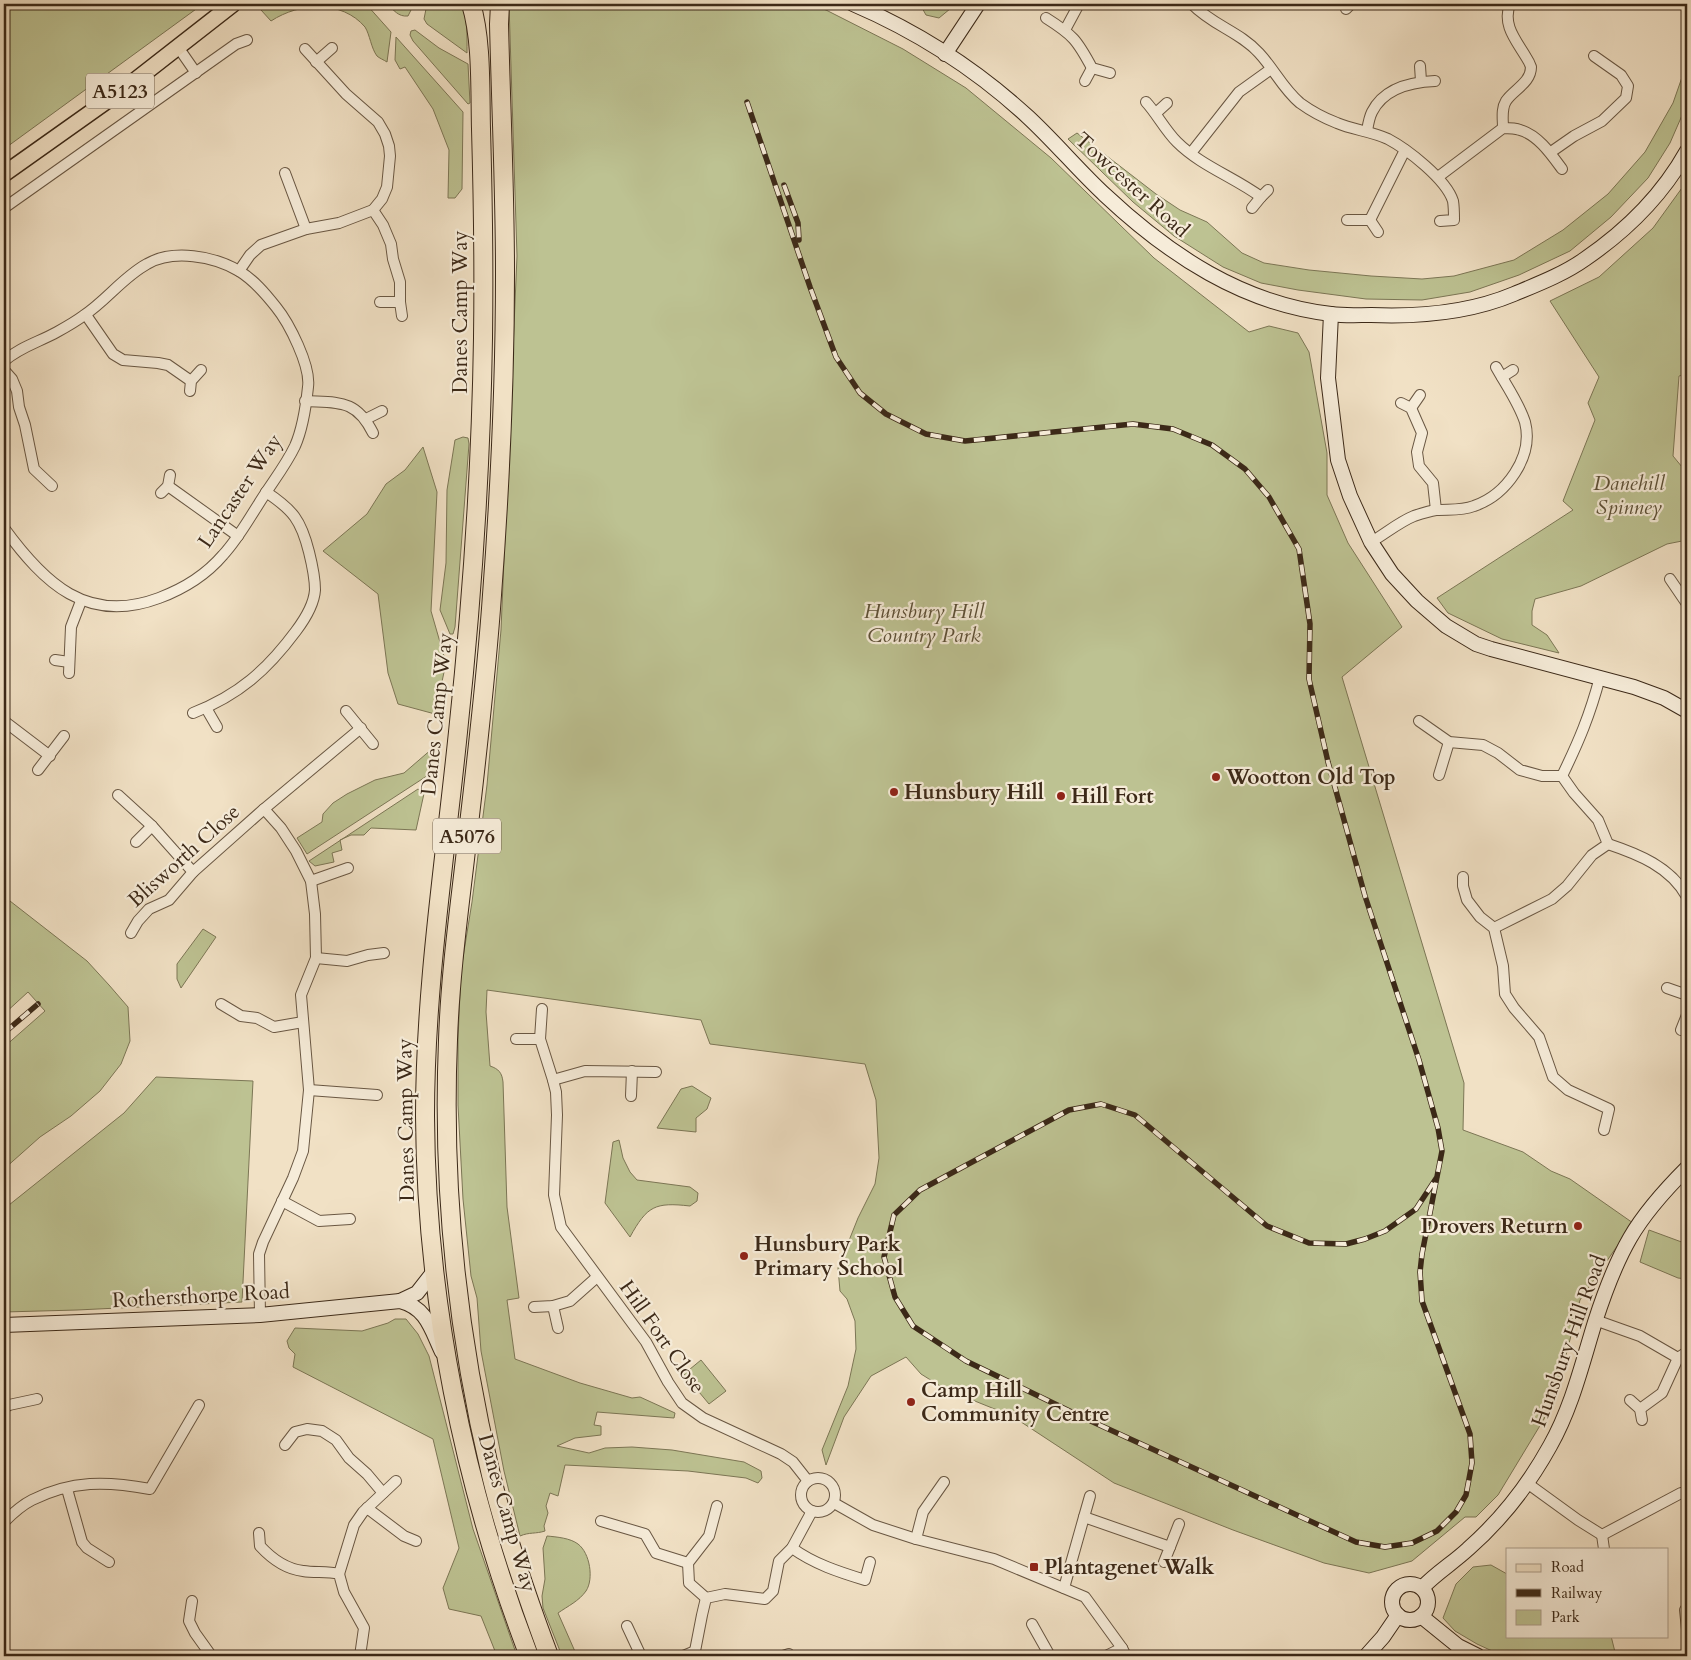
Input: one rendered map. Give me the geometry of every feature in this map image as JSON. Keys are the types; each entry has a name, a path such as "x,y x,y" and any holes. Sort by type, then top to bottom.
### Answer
{"highway":[{"name":"Danes Camp Way","path":"471,4 477,30 480,101 484,252 482,406 472,599 434,943 427,1038 425,1116 427,1176 434,1270 447,1362 473,1482 511,1609 529,1656"},
{"name":"Danes Camp Way","path":"500,4 505,272 503,416 499,502 479,736 453,961 446,1119 449,1186 460,1304 480,1426 491,1476 524,1591 549,1656"}],"main road":[{"name":"A5123","path":"4,174 128,86 233,4"}],"street":[{"name":"Towcester Road","path":"852,4 887,19 945,54 992,86 1029,117 1104,194 1152,237 1186,261 1233,287 1283,304 1331,314 1402,316 1471,309 1548,280 1584,260 1616,236 1650,203 1687,151"},
{"path":"945,54 978,4"},
{"path":"1065,30 1079,4"},
{"path":"1503,128 1502,112 1506,102 1520,88 1529,75 1531,66 1508,26 1510,4"},
{"path":"1198,6 1218,25 1245,40 1260,53 1283,86 1300,102 1317,114 1337,124 1367,131 1387,139 1405,150 1438,177 1446,187 1453,202 1454,220"},
{"path":"1046,18 1078,41 1092,68 1110,73"},
{"path":"4,208 236,44 247,40"},
{"path":"178,47 196,73"},
{"path":"316,62 332,48"},
{"path":"239,271 250,255 261,246 306,229 339,223 373,210 382,199 387,187 389,146 378,122 355,103 305,49"},
{"path":"1551,152 1574,136 1602,121 1626,98 1628,86 1622,75 1594,56"},
{"path":"1420,66 1421,82"},
{"path":"1085,81 1092,68"},
{"path":"1191,153 1240,92 1271,69"},
{"path":"1367,131 1371,113 1381,99 1397,87 1435,81"},
{"path":"1146,102 1176,141 1191,153 1215,170 1264,194 1252,208"},
{"path":"1156,113 1167,103"},
{"path":"1438,177 1503,128 1520,130 1534,138 1551,152 1562,169"},
{"path":"1370,220 1405,150"},
{"path":"285,173 306,229"},
{"path":"373,210 391,244 393,260 400,282 402,316"},
{"path":"1347,220 1370,220"},
{"path":"1370,220 1378,232"},
{"path":"1440,221 1465,220"},
{"name":"Lancaster Way","path":"4,361 12,354 56,333 86,315 131,274 148,263 184,256 203,258 223,264 239,271 261,288 279,310 295,337 309,384 296,444 238,536 223,556 209,569 173,593 152,601 129,606 107,607 82,601 56,585 41,572 24,555 4,528"},
{"path":"380,302 400,302"},
{"path":"1331,314 1328,378 1338,460 1350,496 1371,542 1392,574 1417,601 1446,626 1491,650 1634,687 1664,698 1687,711"},
{"path":"86,315 113,354 123,360 168,365 190,386 201,370"},
{"path":"4,370 12,379 18,391 19,406 34,469 52,486"},
{"path":"1371,542 1413,517 1436,510 1455,510 1474,506 1494,497 1510,481 1521,462 1527,438 1525,423 1499,372 1513,370"},
{"path":"1411,408 1420,394"},
{"path":"305,401 343,403 352,407 366,419 373,433"},
{"path":"1401,403 1411,408 1422,433 1417,452 1419,466 1433,482 1436,510"},
{"path":"366,419 382,411"},
{"path":"170,475 164,489 238,536"},
{"path":"193,713 242,688 256,677 288,641 311,606 315,591 314,572 305,536 296,517 285,505 266,492"},
{"path":"1670,579 1687,604"},
{"path":"69,673 71,626 82,601"},
{"path":"55,660 69,662"},
{"path":"1562,776 1583,732 1600,678"},
{"path":"206,708 217,727"},
{"path":"346,711 373,744"},
{"path":"4,720 50,756"},
{"path":"1419,721 1449,742 1483,745 1498,753 1520,770 1542,776 1562,776"},
{"name":"Blisworth Close","path":"131,933 138,921 149,909 169,900 193,872 360,728"},
{"path":"38,770 64,736"},
{"path":"1439,775 1449,742"},
{"path":"1562,776 1598,820 1608,844 1630,851 1651,861 1670,876 1687,897"},
{"path":"118,795 152,826 193,872"},
{"name":"Blisworth Close","path":"260,1315 259,1254 303,1151 310,1090 302,1022 301,995 316,958 315,914 311,881 296,851 281,828 264,809"},
{"path":"136,842 152,826"},
{"path":"1494,928 1560,893 1592,855 1608,844"},
{"path":"311,881 348,868"},
{"path":"1462,877 1467,900 1480,917 1494,928 1502,966 1505,994 1514,1008 1539,1037 1553,1077 1568,1090 1609,1109 1604,1130"},
{"path":"316,958 347,960 384,953"},
{"path":"1666,988 1687,995"},
{"path":"221,1004 241,1016 257,1018 274,1027 302,1022"},
{"name":"Hill Fort Close","path":"542,1009 540,1039 554,1080 557,1115 554,1196 561,1227 646,1342 682,1403 703,1418 782,1454 793,1462 808,1481"},
{"path":"1681,1030 1687,1015"},
{"path":"516,1039 540,1039"},
{"path":"554,1080 585,1071 656,1072"},
{"path":"631,1096 632,1072"},
{"path":"310,1090 377,1094"},
{"name":"Hunsbury Hill Road","path":"1422,1588 1432,1577 1468,1549 1502,1515 1527,1484 1551,1445 1566,1413 1616,1265 1630,1238 1652,1207 1687,1168"},
{"path":"282,1201 319,1221 350,1218"},
{"name":"Rothersthorpe Road","path":"4,1325 260,1315 400,1301 416,1293 434,1270"},
{"name":"Hill Fort Close","path":"534,1307 553,1306 570,1301 597,1277"},
{"path":"400,1301 410,1304 424,1314 447,1362"},
{"path":"553,1306 558,1328"},
{"path":"1596,1320 1640,1336 1682,1355 1662,1393 1640,1409"},
{"path":"4,1408 9,1405 37,1399"},
{"path":"1630,1400 1640,1409 1642,1420"},
{"path":"4,1522 30,1501 67,1488 98,1482 150,1489 199,1405"},
{"path":"285,1445 296,1432 307,1429 322,1431 336,1440 349,1458 367,1474 383,1493"},
{"path":"819,1478 830,1482 835,1492 834,1503 831,1507 822,1512 812,1511 803,1503 801,1498 803,1486 808,1481 819,1478"},
{"path":"360,1656 364,1628 344,1592 339,1574 354,1525 367,1508 396,1481"},
{"path":"916,1539 924,1512 944,1482"},
{"path":"1527,1484 1602,1535 1604,1548"},
{"path":"67,1488 82,1542 109,1562"},
{"path":"1602,1535 1681,1493"},
{"path":"1064,1588 1090,1496"},
{"path":"834,1503 873,1525 916,1539 994,1559 1085,1597 1124,1652 1106,1656"},
{"path":"706,1598 689,1583 688,1563 709,1536 717,1506"},
{"path":"367,1508 404,1536 416,1541"},
{"path":"706,1598 726,1594 765,1599 774,1591 779,1561 792,1548 812,1511"},
{"path":"1084,1517 1170,1546"},
{"path":"601,1521 645,1534 656,1553 688,1563"},
{"path":"1164,1562 1179,1524"},
{"path":"259,1533 260,1546 270,1556 288,1566 303,1571 328,1571 339,1574"},
{"path":"792,1548 807,1559 865,1580 870,1562"},
{"path":"1406,1584 1422,1588 1428,1599 1428,1605 1421,1616 1410,1620 1398,1615 1392,1606 1393,1595 1396,1590 1406,1584"},
{"path":"683,1656 696,1654 706,1598"},
{"path":"192,1601 190,1621 195,1633 210,1656"},
{"path":"1687,1607 1685,1610 1687,1629"},
{"path":"1366,1656 1383,1637 1398,1615"},
{"path":"1421,1616 1458,1646 1478,1656"},
{"path":"1032,1624 1050,1656"},
{"path":"626,1626 641,1656"},
{"path":"4,1650 5,1656"}],"green space":[{"path":"4,4 203,4 4,149"},
{"path":"270,4 366,4 391,32 387,62 375,53 365,27 356,18 345,12 333,8 307,7 282,15 271,21 261,10"},
{"path":"387,4 414,4 408,16 405,16 396,13"},
{"path":"427,4 461,4 466,22 467,53 427,24 424,19"},
{"name":"Hunsbury Hill Country Park","path":"509,4 809,4 826,10 903,49 966,88 1051,158 1154,258 1249,332 1269,326 1298,333 1309,352 1327,453 1327,495 1348,543 1402,627 1342,677 1464,1083 1463,1130 1523,1152 1551,1171 1570,1179 1633,1223 1580,1300 1558,1387 1544,1419 1498,1495 1476,1517 1465,1517 1412,1561 1369,1573 1324,1563 1233,1530 1114,1483 1012,1416 945,1389 921,1374 906,1357 871,1376 844,1417 826,1465 822,1450 848,1386 856,1349 855,1321 847,1299 840,1291 838,1268 858,1218 875,1184 879,1158 876,1100 865,1064 710,1044 701,1020 487,990 486,1012 490,1066 500,1072 503,1082 507,1207 519,1298 507,1300 515,1359 580,1383 632,1398 640,1397 675,1413 674,1418 597,1412 594,1425 601,1426 601,1435 575,1438 557,1446 589,1453 605,1448 632,1447 672,1450 744,1462 761,1471 762,1478 758,1483 746,1478 688,1471 565,1465 558,1496 550,1493 546,1506 548,1513 544,1526 545,1531 520,1536 504,1471 481,1351 477,1298 471,1276 463,1199 458,1105 461,970 487,785 501,630 517,256"},
{"path":"917,4 956,4 939,18 926,15 921,6"},
{"path":"415,30 439,48 468,64 470,103 468,104 413,41 410,35 411,31"},
{"path":"396,37 463,112 462,189 455,198 448,198 449,150 433,109 405,67 400,69 395,60"},
{"path":"1687,63 1687,104 1670,143 1648,178 1611,217 1570,251 1519,275 1470,292 1422,300 1366,299 1298,290 1261,283 1223,267 1174,236 1133,202 1068,139 1077,133 1156,194 1180,210 1207,222 1242,253 1264,263 1309,270 1371,276 1422,279 1454,276 1514,260 1563,230 1608,194 1645,152 1673,103"},
{"name":"Danehill Spinney","path":"1687,181 1687,374 1679,376 1673,456 1687,473 1687,540 1667,544 1581,586 1535,599 1532,611 1532,625 1547,635 1559,653 1502,639 1448,613 1437,598 1573,510 1563,501 1595,420 1588,403 1599,377 1550,301 1599,277 1653,228"},
{"path":"463,437 468,438 469,444 455,627 453,634 450,634 440,610 446,563 447,490 455,440"},
{"path":"423,447 437,492 431,611 446,663 435,714 398,704 388,673 378,594 323,551 367,514 386,484 405,470"},
{"path":"433,748 433,772 307,854 297,838 322,822 323,814 333,803 375,780 404,773"},
{"path":"418,789 421,791 425,789 416,830 371,828 364,835 351,835 343,839"},
{"path":"340,840 342,850 332,853 334,862 315,866 309,861"},
{"path":"10,901 87,961 128,1007 130,1041 121,1064 100,1091 71,1116 40,1137 4,1169 4,1047 45,1011 28,992 4,1014 4,906"},
{"path":"203,929 216,937 181,988 177,979 177,964"},
{"path":"156,1077 253,1081 242,1302 4,1312 4,1209 124,1113"},
{"path":"692,1086 711,1098 707,1109 696,1118 696,1132 657,1128 681,1089"},
{"path":"619,1140 623,1158 630,1172 637,1180 690,1187 698,1193 697,1201 690,1206 668,1205 653,1208 642,1219 630,1237 605,1203 613,1142"},
{"path":"1649,1230 1687,1244 1687,1279 1678,1278 1640,1262"},
{"path":"395,1319 406,1319 418,1334 429,1356 473,1529 517,1656 497,1656 481,1616 449,1609 443,1588 459,1548 433,1439 293,1367 295,1354 289,1348 287,1341 295,1328 362,1331"},
{"path":"701,1360 726,1391 709,1404 684,1374"},
{"path":"547,1536 571,1540 578,1544 585,1553 590,1566 590,1580 586,1591 577,1601 558,1613 577,1656 562,1656 543,1608 542,1596 545,1579 543,1548"},
{"path":"1491,1565 1506,1573 1506,1638 1612,1638 1616,1656 1503,1656 1455,1631 1443,1618 1456,1584 1473,1567"}],"railway":[{"path":"747,102 836,357 860,393 886,414 926,434 965,441 1133,424 1173,429 1212,445 1245,469 1269,497 1299,549 1310,624 1309,679 1328,762 1365,896 1419,1060 1438,1128 1442,1151 1422,1254 1420,1272 1422,1301 1470,1434 1472,1463 1466,1495 1456,1512 1437,1531 1412,1543 1385,1547 1356,1542 1082,1417 966,1361 913,1326 895,1297 884,1257 894,1215 920,1190 1069,1110 1101,1104 1135,1115 1267,1226 1309,1243 1346,1244 1385,1231 1416,1209 1437,1177"},
{"path":"784,185 798,223 799,240"},
{"path":"4,1033 38,1004"}],"place":[{"name":"Wootton Old Top","path":"1216,777"},
{"name":"Hunsbury Hill","path":"894,792"},
{"name":"Hill Fort","path":"1061,796"},
{"name":"Drovers Return","path":"1578,1226"},
{"name":"Hunsbury Park Primary School","path":"744,1256"},
{"name":"Camp Hill Community Centre","path":"911,1402"},
{"name":"Plantagenet Walk","path":"1034,1567"}]}
